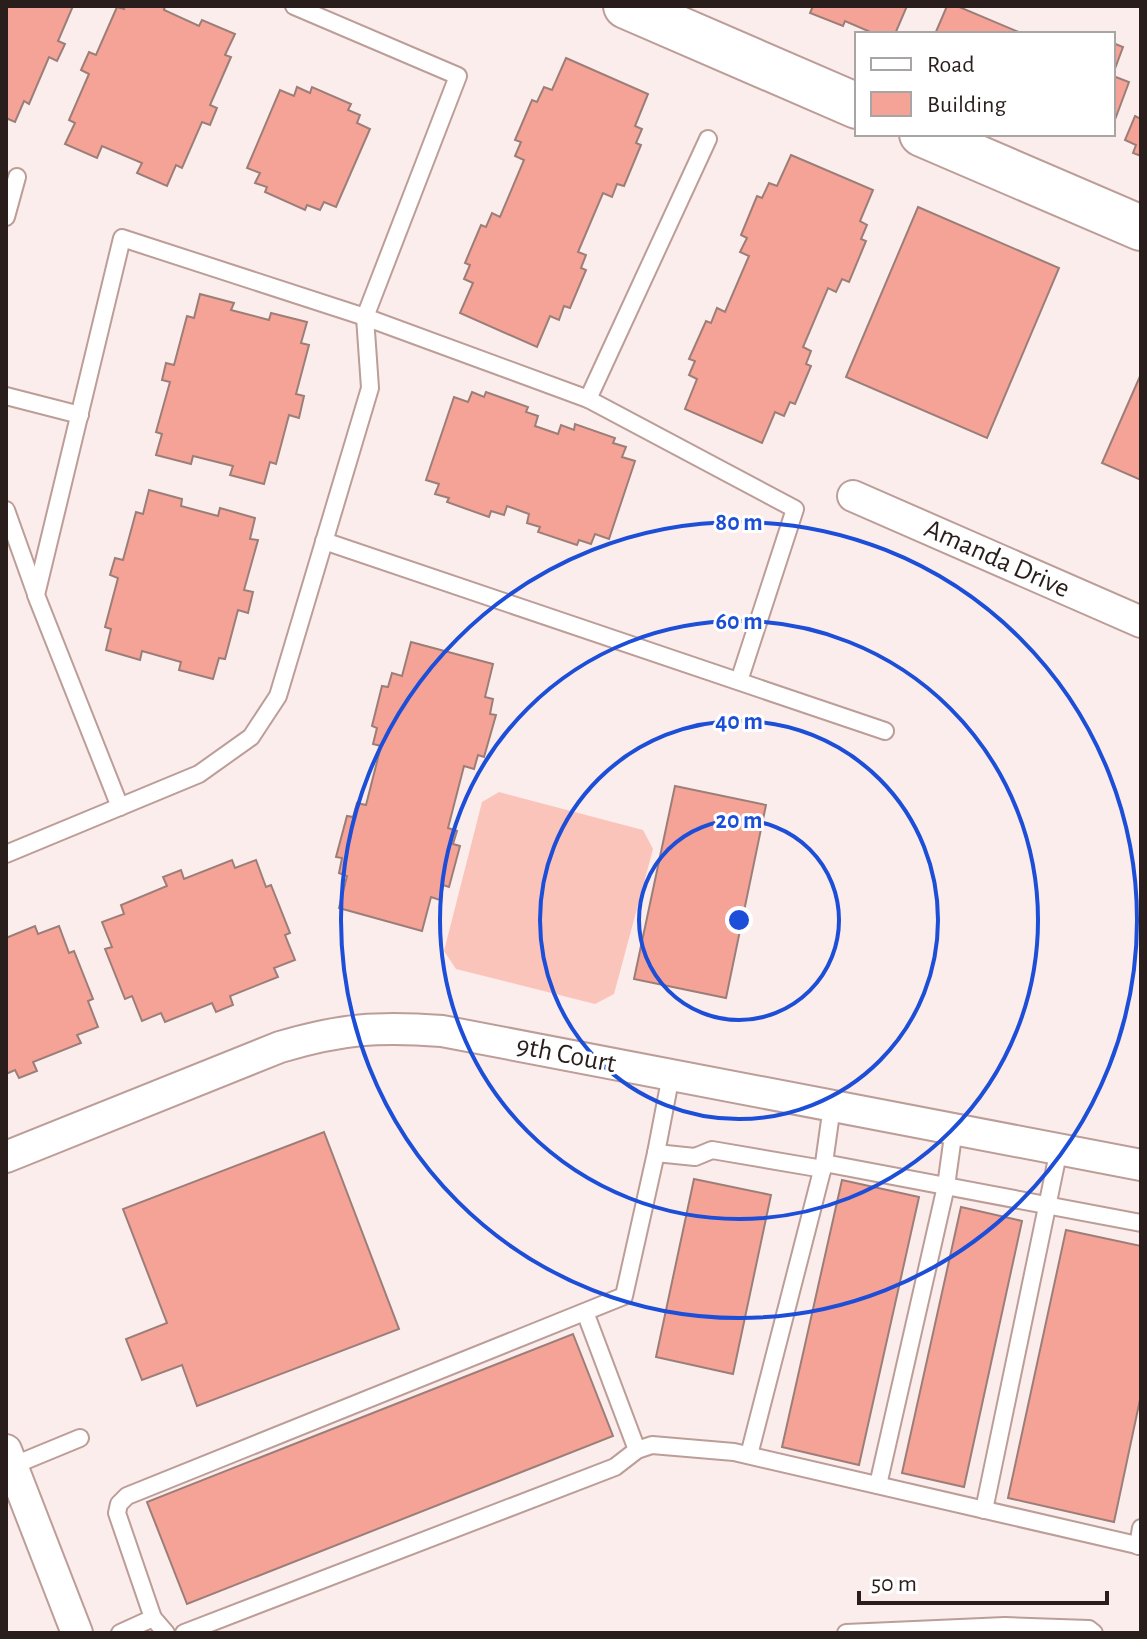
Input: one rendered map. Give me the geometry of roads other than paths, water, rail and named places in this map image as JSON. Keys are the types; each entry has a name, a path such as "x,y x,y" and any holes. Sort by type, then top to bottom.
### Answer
{"street":[{"path":"626,6 855,105"},
{"path":"927,136 1141,228"},
{"name":"Amanda Drive","path":"853,496 1141,622"},
{"name":"9th Court","path":"6,1157 280,1047 319,1035 359,1028 401,1027 442,1031 1141,1165"},
{"path":"9,1458 77,1633"}],"lane":[{"path":"6,854 199,774 251,737 278,696 370,388 365,317 458,76 294,6"},
{"path":"588,399 708,139"},
{"path":"6,217 17,177"},
{"path":"36,595 122,238 365,317 588,399 795,509 739,681"},
{"path":"6,396 80,415"},
{"path":"6,510 36,595 120,807"},
{"path":"324,541 885,731"},
{"path":"166,1633 153,1618 117,1513 119,1504 127,1496 624,1296 671,1075"},
{"path":"749,1455 823,1166 832,1106"},
{"path":"878,1485 946,1186 954,1129"},
{"path":"984,1510 1059,1149"},
{"path":"656,1153 695,1157 712,1150 823,1166 1141,1223"},
{"path":"585,1312 637,1450"},
{"path":"9,1458 80,1438"},
{"path":"184,1633 615,1467 637,1450 652,1445 749,1455 1139,1546 1141,1528"},
{"path":"120,1633 153,1618"},
{"path":"846,1633 1005,1626 1089,1629 1094,1633"}]}
